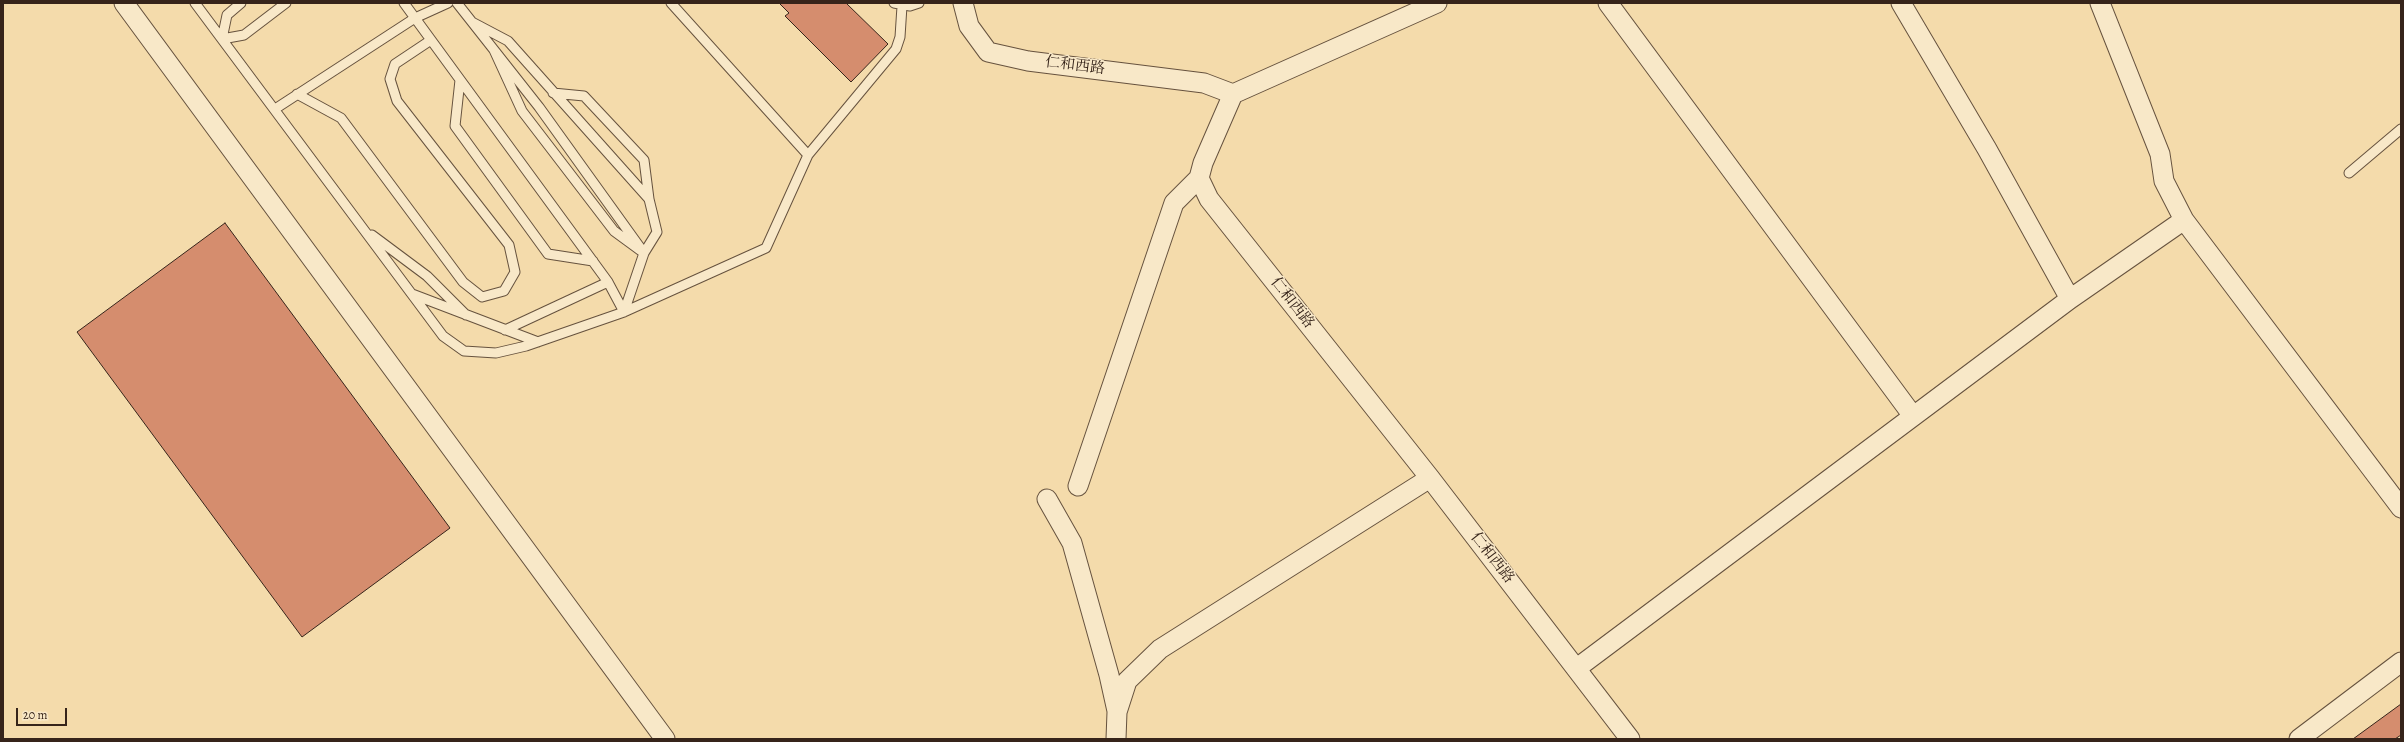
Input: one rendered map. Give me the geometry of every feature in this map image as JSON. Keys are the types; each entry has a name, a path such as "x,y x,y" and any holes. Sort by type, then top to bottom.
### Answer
{"street":[{"path":"124,3 665,739"},
{"name":"仁和西路","path":"963,3 970,26 988,52 1028,60 1204,83 1233,94"},
{"path":"1078,486 1174,203 1199,178 1202,163 1233,94 1436,3"},
{"path":"1608,3 1913,416"},
{"path":"1901,3 1983,143 2070,299"},
{"path":"2100,3 2160,154 2164,181 2184,220 2401,508"},
{"name":"仁和西路","path":"1199,178 1209,199 1430,478 1630,739"},
{"path":"1577,668 2070,299 2184,220"},
{"path":"1117,712 1127,681 1160,648 1430,478"},
{"path":"1047,499 1072,543 1109,676 1117,712 1116,739"},
{"path":"2299,739 2401,662"}],"lane":[{"path":"195,3 443,336 464,351 496,353 538,342 624,312 766,248 808,155 896,49 900,37 898,4 910,6 919,3"},
{"path":"222,39 227,15 241,3"},
{"path":"222,39 244,35 286,3"},
{"path":"404,3 608,282 624,312"},
{"path":"274,109 415,18 448,3"},
{"path":"457,3 539,107 644,253"},
{"path":"671,3 808,155"},
{"path":"472,22 508,41 553,94 649,199"},
{"path":"297,94 341,118 463,282 482,297 504,291 515,272 509,245 397,100 390,79 395,64 431,40"},
{"path":"494,50 522,112 614,231 644,253"},
{"path":"460,80 455,126 548,254 593,261"},
{"path":"553,94 584,96 644,160 649,199 657,232 644,253 624,312"},
{"path":"2349,173 2401,129"},
{"path":"363,228 427,276 466,315"},
{"path":"506,330 608,282"},
{"path":"412,294 538,342"}],"building":[{"path":"779,3 846,3 888,44 851,82 785,16 789,13"},
{"path":"225,223 450,528 302,637 77,332"},
{"path":"2401,704 2401,735 2395,739 2353,739"}]}
